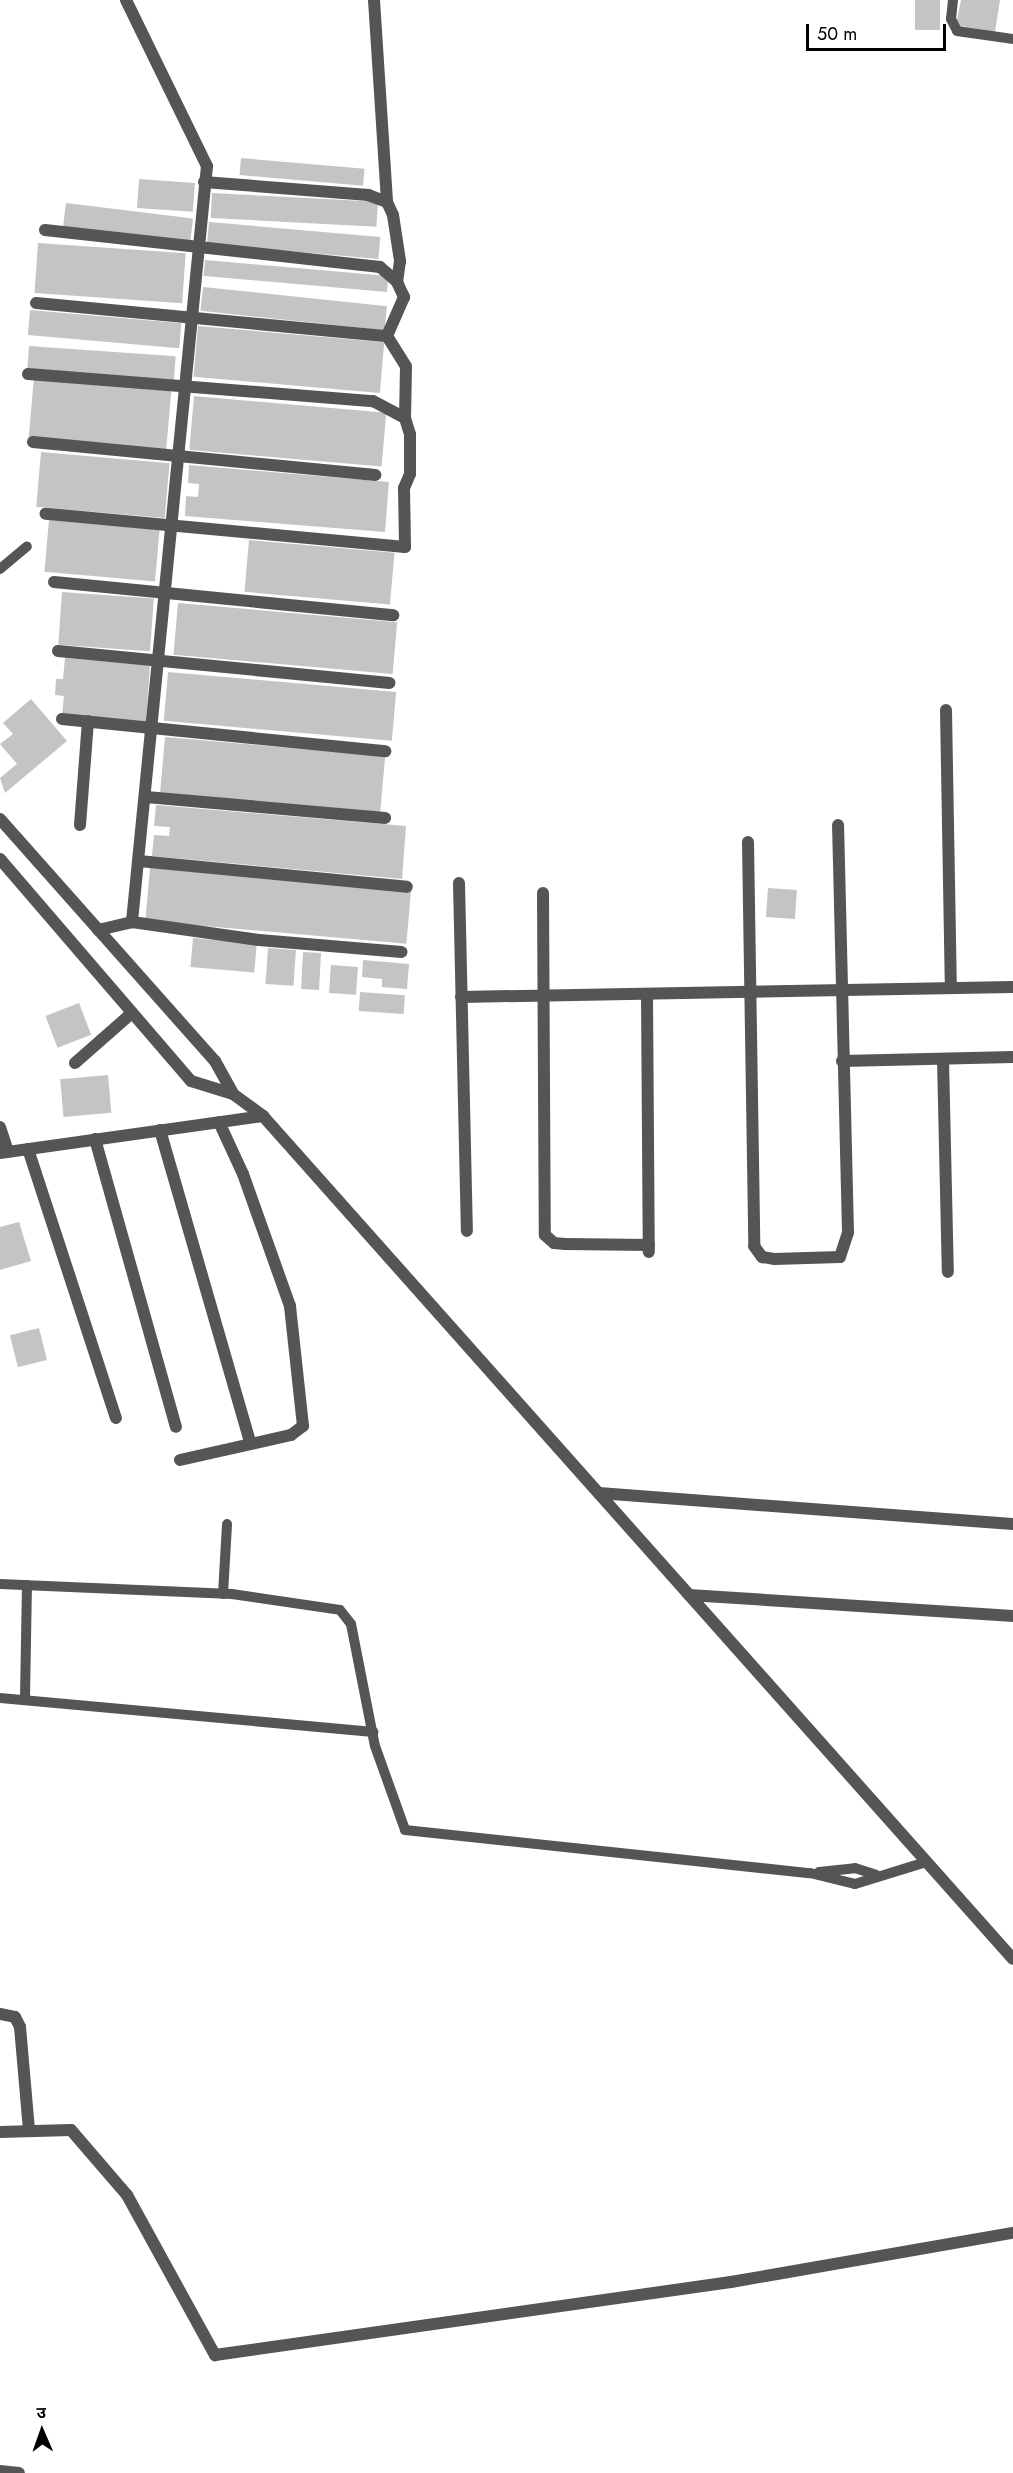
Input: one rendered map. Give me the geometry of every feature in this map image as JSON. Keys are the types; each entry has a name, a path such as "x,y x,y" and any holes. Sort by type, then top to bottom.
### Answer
{"street":[{"path":"126,0 207,166 132,922"},
{"path":"374,0 387,202 393,215 400,261 397,282"},
{"path":"204,182 368,195 387,202"},
{"path":"45,230 197,250 380,267 397,282 404,297 387,336"},
{"path":"36,303 387,336"},
{"path":"46,514 405,547 404,488 410,474 410,434 405,418 406,367 387,336"},
{"path":"28,374 373,401 405,418"},
{"path":"33,442 375,475"},
{"path":"54,582 393,615"},
{"path":"58,651 389,683"},
{"path":"946,710 951,988"},
{"path":"62,718 385,751"},
{"path":"80,825 88,721"},
{"path":"146,797 385,818"},
{"path":"0,819 215,1061 233,1094"},
{"path":"748,842 754,1246 762,1257 840,1257 845,1249 848,1232 840,990 838,825"},
{"path":"0,859 191,1081 233,1094 263,1116 1013,1959"},
{"path":"139,861 407,887"},
{"path":"459,883 467,1231"},
{"path":"543,893 545,1235 554,1243 649,1249 647,995"},
{"path":"98,930 132,922 259,940 401,952"},
{"path":"461,997 542,998 1013,987"},
{"path":"75,1063 132,1013"},
{"path":"842,1061 1013,1057"},
{"path":"943,1059 948,1272"},
{"path":"0,1127 4,1152 263,1116"},
{"path":"180,1460 291,1434 303,1426 303,1403 290,1306 243,1174 219,1122"},
{"path":"160,1130 250,1442"},
{"path":"95,1139 176,1427"},
{"path":"28,1149 116,1418"},
{"path":"599,1493 1013,1524"},
{"path":"689,1595 1013,1616"},
{"path":"0,2014 15,2017 20,2027 28,2130"},
{"path":"0,2132 71,2130 127,2195 215,2355 731,2282 1013,2234"},
{"path":"0,2471 19,2473"}],"lane":[{"path":"953,0 951,19 957,31 1013,39"},
{"path":"0,569 27,546"},
{"path":"223,1594 227,1524"},
{"path":"0,1584 223,1594 340,1610 351,1624 373,1732 405,1830 810,1873 855,1884 876,1875 926,1862"},
{"path":"25,1698 27,1585"},
{"path":"0,1698 25,1698 373,1732"}],"building":[{"path":"915,0 940,0 940,30 915,30"},
{"path":"961,0 1000,0 995,32 956,25"},
{"path":"241,158 365,169 363,186 240,175"},
{"path":"139,179 195,183 193,212 137,208"},
{"path":"212,193 378,202 376,227 211,218"},
{"path":"66,203 193,219 190,243 63,228"},
{"path":"209,222 380,237 378,259 207,244"},
{"path":"38,243 186,253 182,303 35,293"},
{"path":"205,260 388,276 387,292 204,276"},
{"path":"203,287 387,306 384,330 200,311"},
{"path":"30,310 181,323 179,348 28,335"},
{"path":"198,326 384,342 380,393 194,377"},
{"path":"29,346 176,356 174,381 27,371"},
{"path":"34,377 171,389 166,450 29,438"},
{"path":"194,396 386,413 382,467 189,450"},
{"path":"41,452 170,463 165,518 36,507"},
{"path":"189,465 389,482 385,532 185,516 186,496 198,497 199,484 188,483"},
{"path":"49,520 160,530 155,581 44,572"},
{"path":"249,540 394,553 390,605 244,592"},
{"path":"62,592 154,598 150,651 58,645"},
{"path":"178,603 397,622 393,674 173,655"},
{"path":"65,658 150,665 146,722 62,715 64,696 55,695 56,679 63,679"},
{"path":"168,672 396,692 392,741 164,721"},
{"path":"31,699 67,741 5,793 0,778 17,764 0,744 13,734 3,723"},
{"path":"165,737 385,756 380,812 160,793"},
{"path":"156,805 406,826 402,879 152,856 154,835 169,836 170,827 154,826"},
{"path":"150,868 411,891 406,944 145,921"},
{"path":"768,888 797,890 795,919 766,917"},
{"path":"193,938 257,944 254,972 190,967"},
{"path":"268,948 296,950 293,986 265,984"},
{"path":"303,952 321,953 319,990 301,989"},
{"path":"363,960 409,964 407,989 382,987 382,979 362,977"},
{"path":"331,965 358,967 356,995 329,993"},
{"path":"360,992 405,995 404,1014 359,1011"},
{"path":"79,1003 91,1035 58,1048 45,1016"},
{"path":"108,1075 111,1113 63,1117 60,1079"},
{"path":"19,1222 31,1261 0,1270 0,1227"},
{"path":"39,1328 47,1360 18,1367 10,1335"}]}
